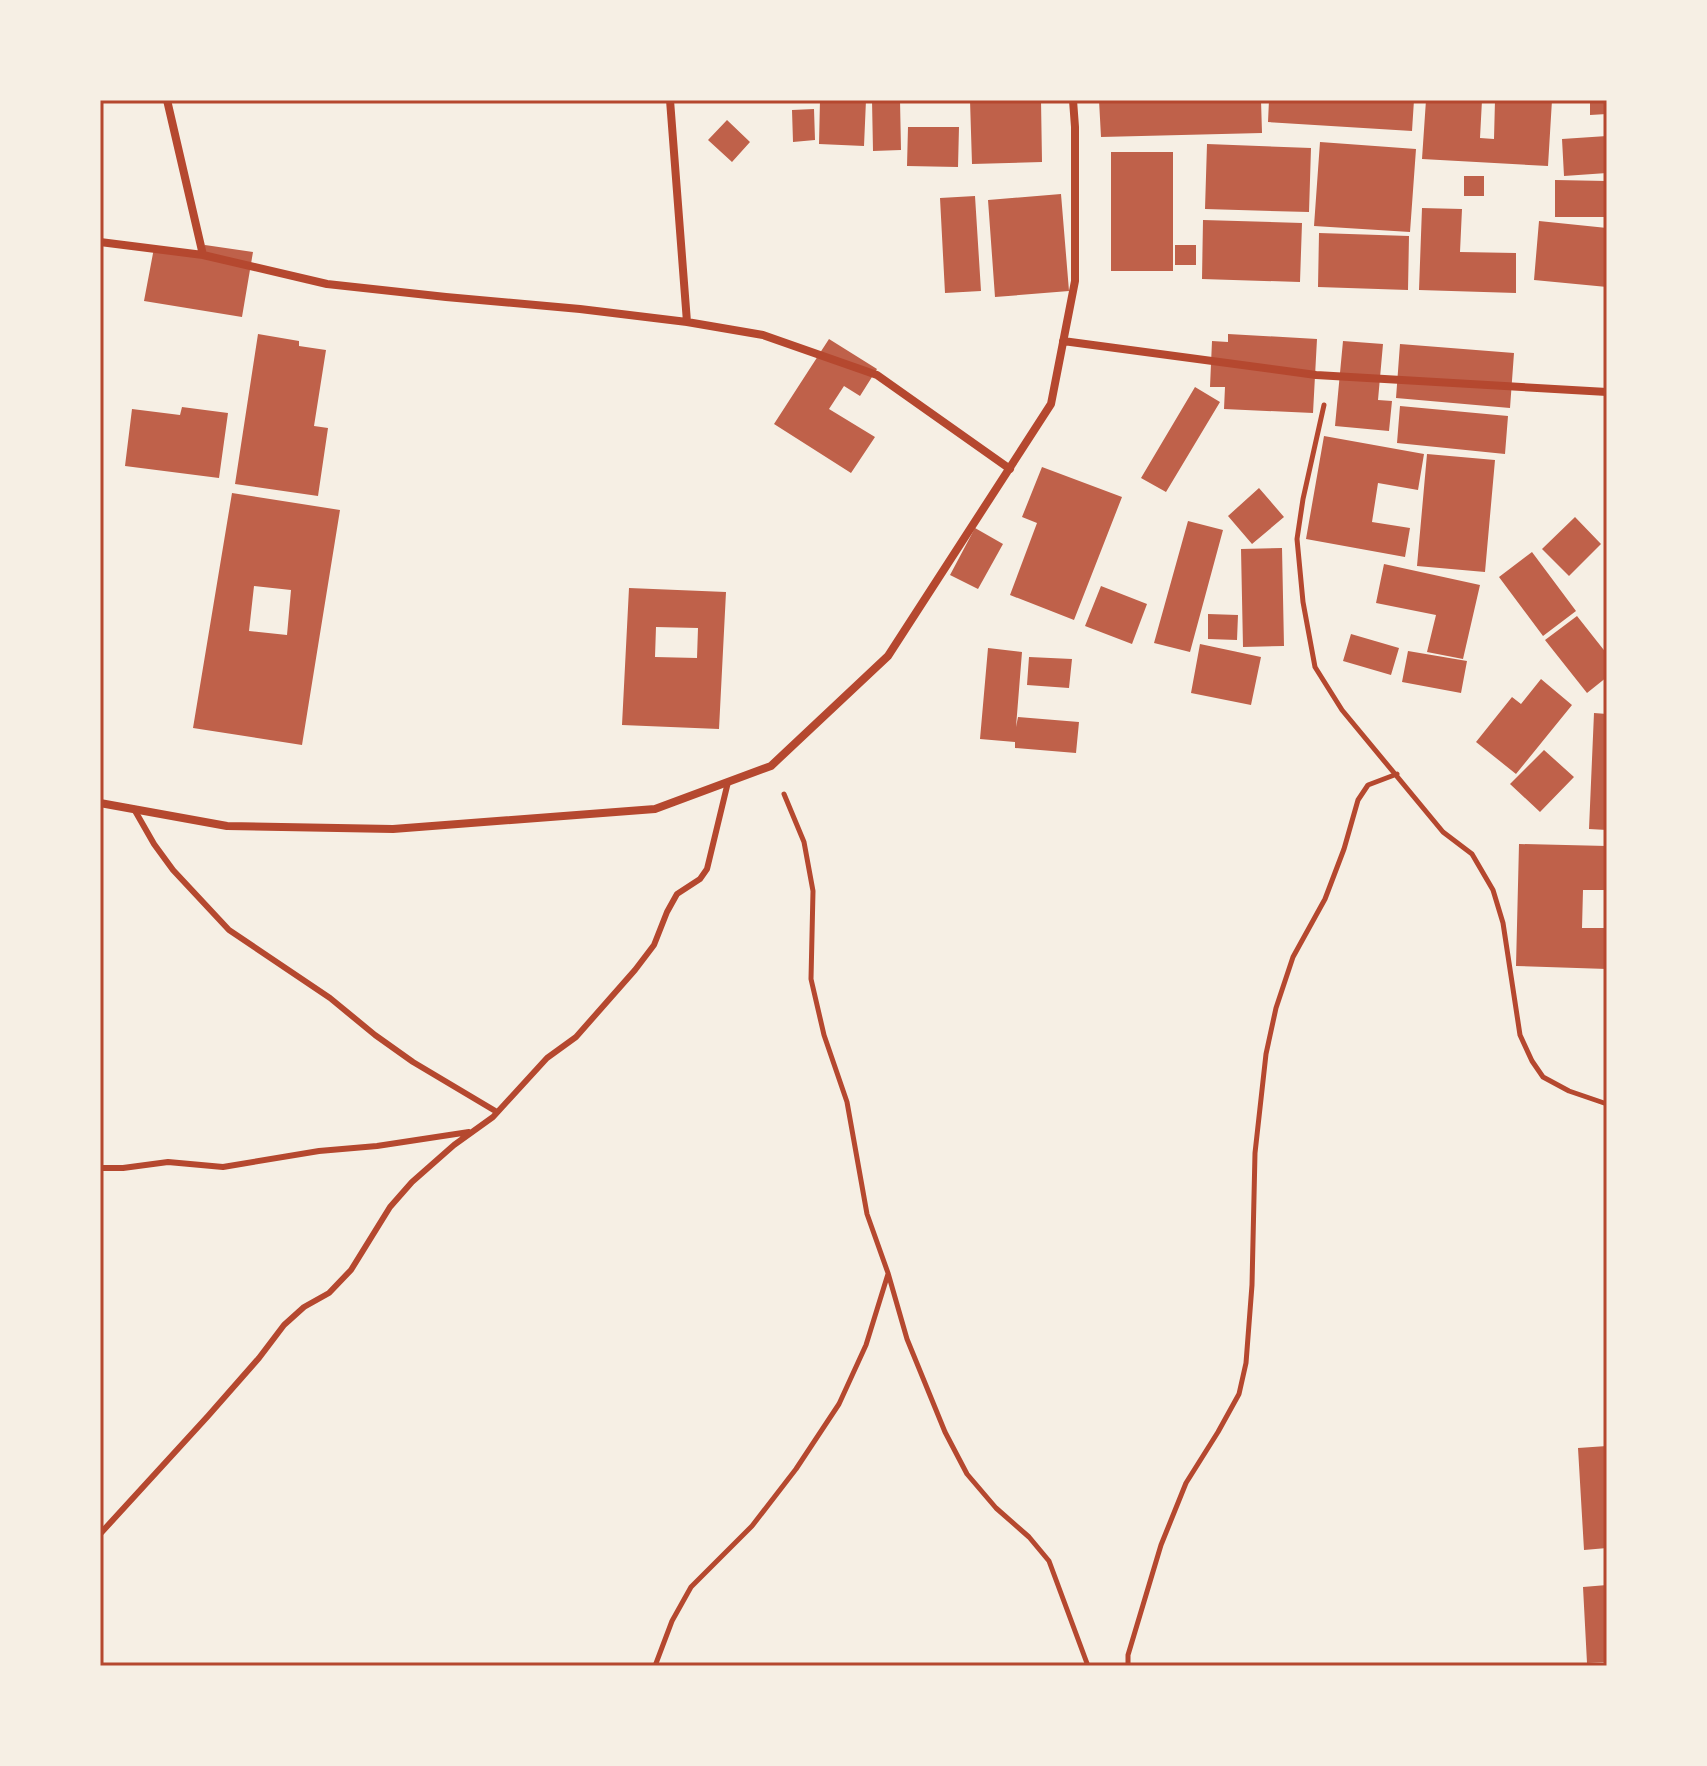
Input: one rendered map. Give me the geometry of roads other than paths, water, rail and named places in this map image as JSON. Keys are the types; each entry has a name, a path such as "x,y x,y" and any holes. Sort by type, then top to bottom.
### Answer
{"street":[{"path":"167,100 203,255"},
{"path":"670,100 687,322"},
{"path":"100,803 227,826 393,829 655,809 771,766 888,656 1051,404 1075,281 1073,100"},
{"path":"100,242 203,255 327,284 580,309 763,335 877,375 1010,469"},
{"path":"1063,341 1330,376 1607,392"}],"lane":[{"path":"100,1534 208,1416 284,1325 304,1307 329,1293 351,1270 390,1207 412,1182 497,1112 547,1058 576,1037 635,970 654,945 677,894 700,879 707,869 728,782"},
{"path":"134,809 173,870 229,930 330,998 413,1062 497,1112"},
{"path":"100,1168 168,1162 223,1167 473,1131"}]}
